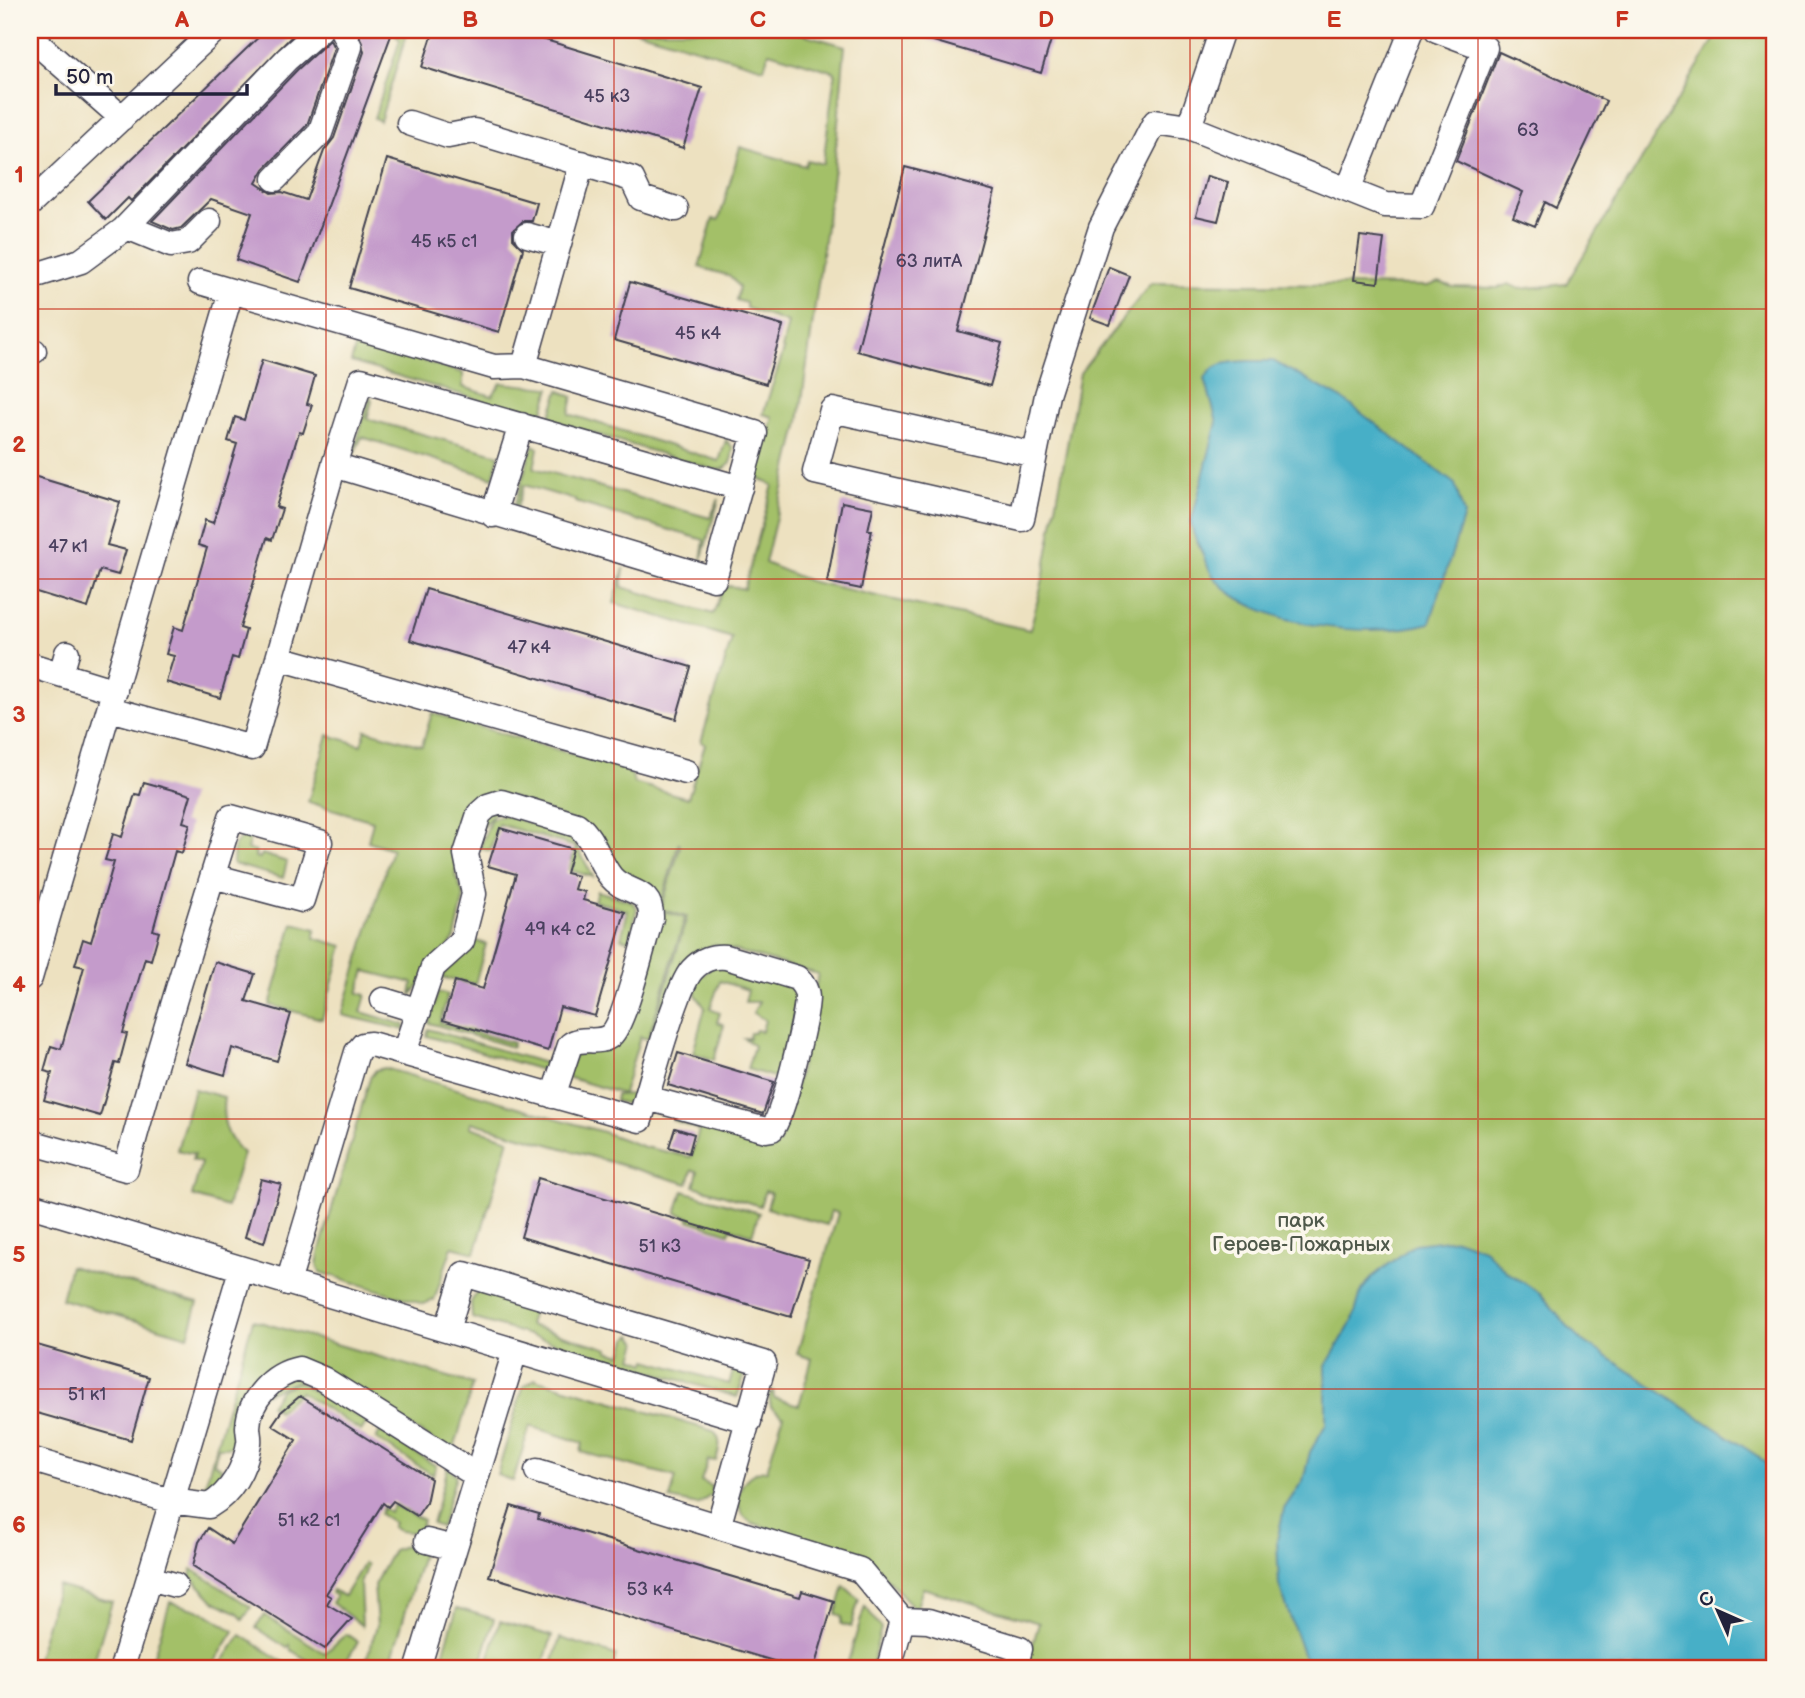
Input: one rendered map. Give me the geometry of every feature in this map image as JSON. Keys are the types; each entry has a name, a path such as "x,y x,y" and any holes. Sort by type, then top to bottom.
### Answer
{"lane":[{"path":"30,204 215,30"},
{"path":"30,277 81,261 127,227 287,60 320,30"},
{"path":"275,179 320,133 350,47 342,30"},
{"path":"1189,127 1222,30"},
{"path":"1348,190 1412,30"},
{"path":"1035,455 832,410 815,472 1022,519 1035,455 1046,395 1101,227 1155,122 1189,127 1385,205 1423,206 1485,48 1437,30"},
{"path":"30,37 122,118"},
{"path":"409,123 448,136 474,131 632,179 641,198 676,209"},
{"path":"524,366 582,163"},
{"path":"127,227 171,244 188,242 209,221"},
{"path":"527,235 559,244"},
{"path":"200,282 494,367 524,366 755,432 714,579 493,515 334,465"},
{"path":"30,978 231,292"},
{"path":"30,665 64,664 113,700 252,748 361,380 740,488"},
{"path":"493,515 521,425"},
{"path":"279,658 686,772"},
{"path":"404,1053 432,967 462,941 474,894 466,854 482,810 492,804 506,803 578,825 586,833 611,877 645,897 651,918 618,1027 603,1040 574,1042 570,1045 553,1096"},
{"path":"30,1142 126,1170 156,1059 231,817 320,842 302,901 213,876"},
{"path":"288,1283 357,1052 363,1045 371,1044 404,1053 640,1121 647,1098 684,983 703,961 714,956 726,957 797,978 803,985 807,995 794,1059 779,1118 772,1129 766,1130 647,1098"},
{"path":"383,1000 419,1011"},
{"path":"30,1205 748,1421"},
{"path":"122,1668 241,1270"},
{"path":"447,1330 464,1274 764,1363 719,1524"},
{"path":"418,1668 515,1351"},
{"path":"30,1460 171,1501 209,1506 227,1493 249,1443 248,1425 252,1410 273,1379 286,1372 299,1370 323,1379 477,1475"},
{"path":"537,1471 719,1524 860,1570 902,1620 928,1622 1020,1650 1015,1668"},
{"path":"427,1541 453,1548"},
{"path":"149,1578 175,1585"},
{"path":"889,1668 902,1620"}],"green space":[{"path":"397,30 408,30 380,121 374,118 400,40 395,34"},
{"name":"парк Героев-Пожарных","path":"634,30 789,30 845,46 834,168 799,422 765,563 809,581 1030,630 1043,579 1080,373 1151,283 1428,286 1439,282 1453,287 1498,288 1509,284 1520,289 1566,284 1720,30 1775,30 1775,1668 1026,1668 1039,1623 923,1588 916,1610 868,1558 752,1523 744,1516 738,1500 743,1483 757,1472 767,1470 783,1416 771,1407 769,1396 773,1391 774,1398 799,1405 812,1359 797,1354 838,1213 831,1211 827,1225 767,1208 771,1193 765,1191 760,1206 694,1186 698,1171 692,1170 688,1184 471,1122 470,1127 509,1139 475,1253 452,1247 434,1300 423,1304 320,1272 317,1266 319,1253 370,1078 376,1070 385,1068 603,1132 644,1147 691,1157 699,1130 673,1120 675,1117 682,1116 779,1144 800,1070 818,974 715,945 703,949 635,1098 627,1104 615,1101 616,1095 633,1094 687,917 661,909 680,847 679,842 659,910 685,918 648,1039 640,1037 623,1094 567,1077 574,1055 600,1048 657,920 621,877 591,828 509,796 458,855 455,875 464,896 455,938 411,996 413,983 365,971 358,993 366,995 361,1012 405,1025 405,1030 342,1015 392,849 368,841 373,821 308,802 328,735 361,745 366,730 422,746 432,713 626,770 632,775 634,783 688,798 705,744 701,742 732,638 614,603 624,568 622,587 713,614 723,588 730,586 744,589 773,485 759,479 756,474 773,417 763,414 784,350 782,349 788,323 746,308 746,303 736,300 739,287 730,276 699,267 713,219 718,220 720,217 740,147 805,166 807,160 823,164 835,72 769,52 764,68"},
{"path":"357,341 463,373 463,387 492,396 501,383 550,388 541,418 351,362"},
{"path":"559,390 573,397 569,414 719,461 726,440 733,448 731,463 724,469 715,470 549,420"},
{"path":"370,396 372,401 367,419 499,455 493,478 362,437 352,457"},
{"path":"533,445 538,448 534,468 710,518 719,499 701,561 704,540 524,485 517,507 514,506"},
{"path":"503,815 571,835 593,877 569,870 576,847 498,824 490,851 480,848 491,819"},
{"path":"245,835 251,835 247,849 256,852 255,857 260,858 262,854 287,862 283,878 233,864 234,845"},
{"path":"597,891 631,901 637,908 630,941 621,938 628,911 594,901"},
{"path":"293,923 316,929 314,938 343,946 322,1019 270,1005"},
{"path":"476,941 486,944 475,984 442,978 449,968 468,952"},
{"path":"715,965 784,980 797,997 783,1080 747,1069 754,1046 744,1038 749,1038 750,1033 756,1030 762,1031 765,1020 753,1013 759,1002 745,1002 748,990 720,981 710,1009 720,1013 717,1022 724,1025 714,1060 693,1053 705,1008 696,995 695,981"},
{"path":"438,992 448,995 440,1022 513,1043 512,1047 429,1023"},
{"path":"428,1029 548,1064 545,1071 427,1036"},
{"path":"194,1089 224,1097 226,1128 243,1153 227,1207 192,1196 201,1163 192,1160 194,1154 177,1150"},
{"path":"683,1191 759,1213 752,1235 731,1228 729,1233 676,1213"},
{"path":"70,1266 198,1303 188,1336 61,1299"},
{"path":"483,1291 535,1305 529,1325 609,1349 608,1351 622,1355 627,1339 632,1335 638,1342 633,1358 646,1363 647,1360 729,1384 735,1365 744,1377 737,1397 472,1318 471,1302 477,1292"},
{"path":"253,1320 473,1384 453,1453 323,1371 251,1399 237,1395 231,1417 242,1420 238,1447 218,1447 214,1463 222,1468 211,1494 201,1498"},
{"path":"535,1379 713,1431 719,1441 718,1453 716,1461 708,1460 701,1481 711,1486 712,1494 698,1505 670,1499 676,1477 581,1452 583,1443 530,1426 513,1481 497,1475 523,1387"},
{"path":"298,1382 367,1422 361,1431 300,1392 278,1411 270,1405 280,1390"},
{"path":"380,1431 436,1466 433,1475 376,1439"},
{"path":"448,1467 456,1475 441,1527 432,1524"},
{"path":"394,1505 423,1520 419,1533 399,1531 392,1527 394,1523 380,1514 383,1508 389,1512"},
{"path":"409,1544 424,1548 389,1668 373,1668 376,1663 367,1657 377,1626 374,1585 393,1550"},
{"path":"364,1563 367,1565 360,1584 362,1626 332,1603 336,1596 331,1593 332,1590 344,1596"},
{"path":"192,1569 251,1607 243,1620 238,1613 214,1601 190,1576"},
{"path":"58,1586 112,1602 92,1668 34,1668"},
{"path":"844,1586 859,1599 851,1627 841,1624 842,1617 836,1614"},
{"path":"170,1602 204,1612 234,1631 211,1668 150,1668"},
{"path":"865,1606 881,1628 871,1668 846,1668"},
{"path":"457,1608 494,1619 481,1663 486,1665 500,1621 552,1636 542,1668 439,1668"},
{"path":"264,1615 325,1653 346,1634 358,1642 342,1668 320,1668 291,1650 289,1645 287,1648 256,1628"},
{"path":"241,1635 293,1668 218,1668"},
{"path":"560,1638 616,1655 613,1668 551,1668"}],"water":[{"path":"1247,361 1273,361 1344,400 1455,484 1464,515 1430,623 1378,630 1318,626 1260,610 1236,597 1214,577 1194,536 1191,523 1217,422 1205,379 1217,366"},
{"path":"1456,1239 1484,1249 1507,1272 1540,1293 1576,1336 1759,1457 1775,1473 1775,1668 1308,1668 1279,1585 1277,1540 1284,1509 1303,1480 1310,1452 1326,1424 1326,1366 1353,1320 1361,1292 1371,1278 1415,1244"}],"building":[{"path":"266,30 298,30 131,201 128,198 106,220 88,201"},
{"path":"358,30 393,30 300,282 236,260 252,213 211,199 181,228 173,230 152,221 297,70 330,40 334,48 307,125 264,169 256,183 271,193 282,192 306,200 324,151 334,138 364,52"},
{"path":"434,30 513,30 702,88 683,148 422,67"},
{"path":"914,30 1054,30 1041,73 913,35"},
{"path":"1499,52 1606,101 1556,208 1545,202 1535,226 1513,217 1523,192 1456,161"},
{"path":"387,159 537,203 532,221 523,221 513,230 513,239 523,249 499,332 349,288"},
{"path":"905,167 995,191 958,331 1002,343 990,386 857,351"},
{"path":"1207,176 1228,182 1218,221 1196,216"},
{"path":"1360,236 1384,239 1378,283 1354,280"},
{"path":"1109,267 1129,275 1110,325 1090,318"},
{"path":"630,282 783,326 766,384 614,340"},
{"path":"262,360 315,376 307,404 312,405 303,433 299,432 276,507 282,509 272,540 267,538 240,628 246,630 238,659 232,657 220,698 166,682 174,656 166,654 174,627 183,630 207,548 198,545 205,520 213,523 237,444 228,441 235,417 244,420"},
{"path":"30,475 120,502 107,545 126,550 118,575 100,570 88,608 30,590"},
{"path":"842,502 873,508 868,530 872,530 861,589 827,582"},
{"path":"426,589 691,667 676,719 410,640"},
{"path":"144,782 191,795 183,822 190,824 182,853 175,851 153,930 159,932 151,960 145,958 123,1033 127,1034 119,1064 115,1063 100,1116 44,1100 52,1073 44,1071 51,1046 61,1049 84,967 75,965 83,939 91,942 114,862 105,860 113,834 122,837 135,794 140,795"},
{"path":"500,828 573,849 566,873 578,876 574,889 585,892 583,900 625,912 595,1016 560,1007 548,1051 443,1020 455,981 483,989 516,874 488,866"},
{"path":"215,962 255,974 246,1001 291,1014 277,1061 232,1048 225,1075 185,1063"},
{"path":"678,1053 774,1082 763,1114 668,1085"},
{"path":"675,1128 694,1134 689,1153 669,1147"},
{"path":"538,1178 809,1259 791,1317 521,1237"},
{"path":"261,1179 281,1184 264,1243 245,1237"},
{"path":"30,1343 149,1377 131,1440 30,1411"},
{"path":"300,1396 431,1479 426,1503 417,1516 393,1501 388,1507 383,1503 326,1594 331,1597 327,1604 352,1619 325,1649 193,1566 199,1542 208,1528 232,1544 296,1440 272,1425 281,1412"},
{"path":"511,1506 539,1514 538,1519 800,1597 802,1591 834,1601 814,1668 797,1668 489,1576"}],"waterway":[{"path":"30,327 35,328"}]}
